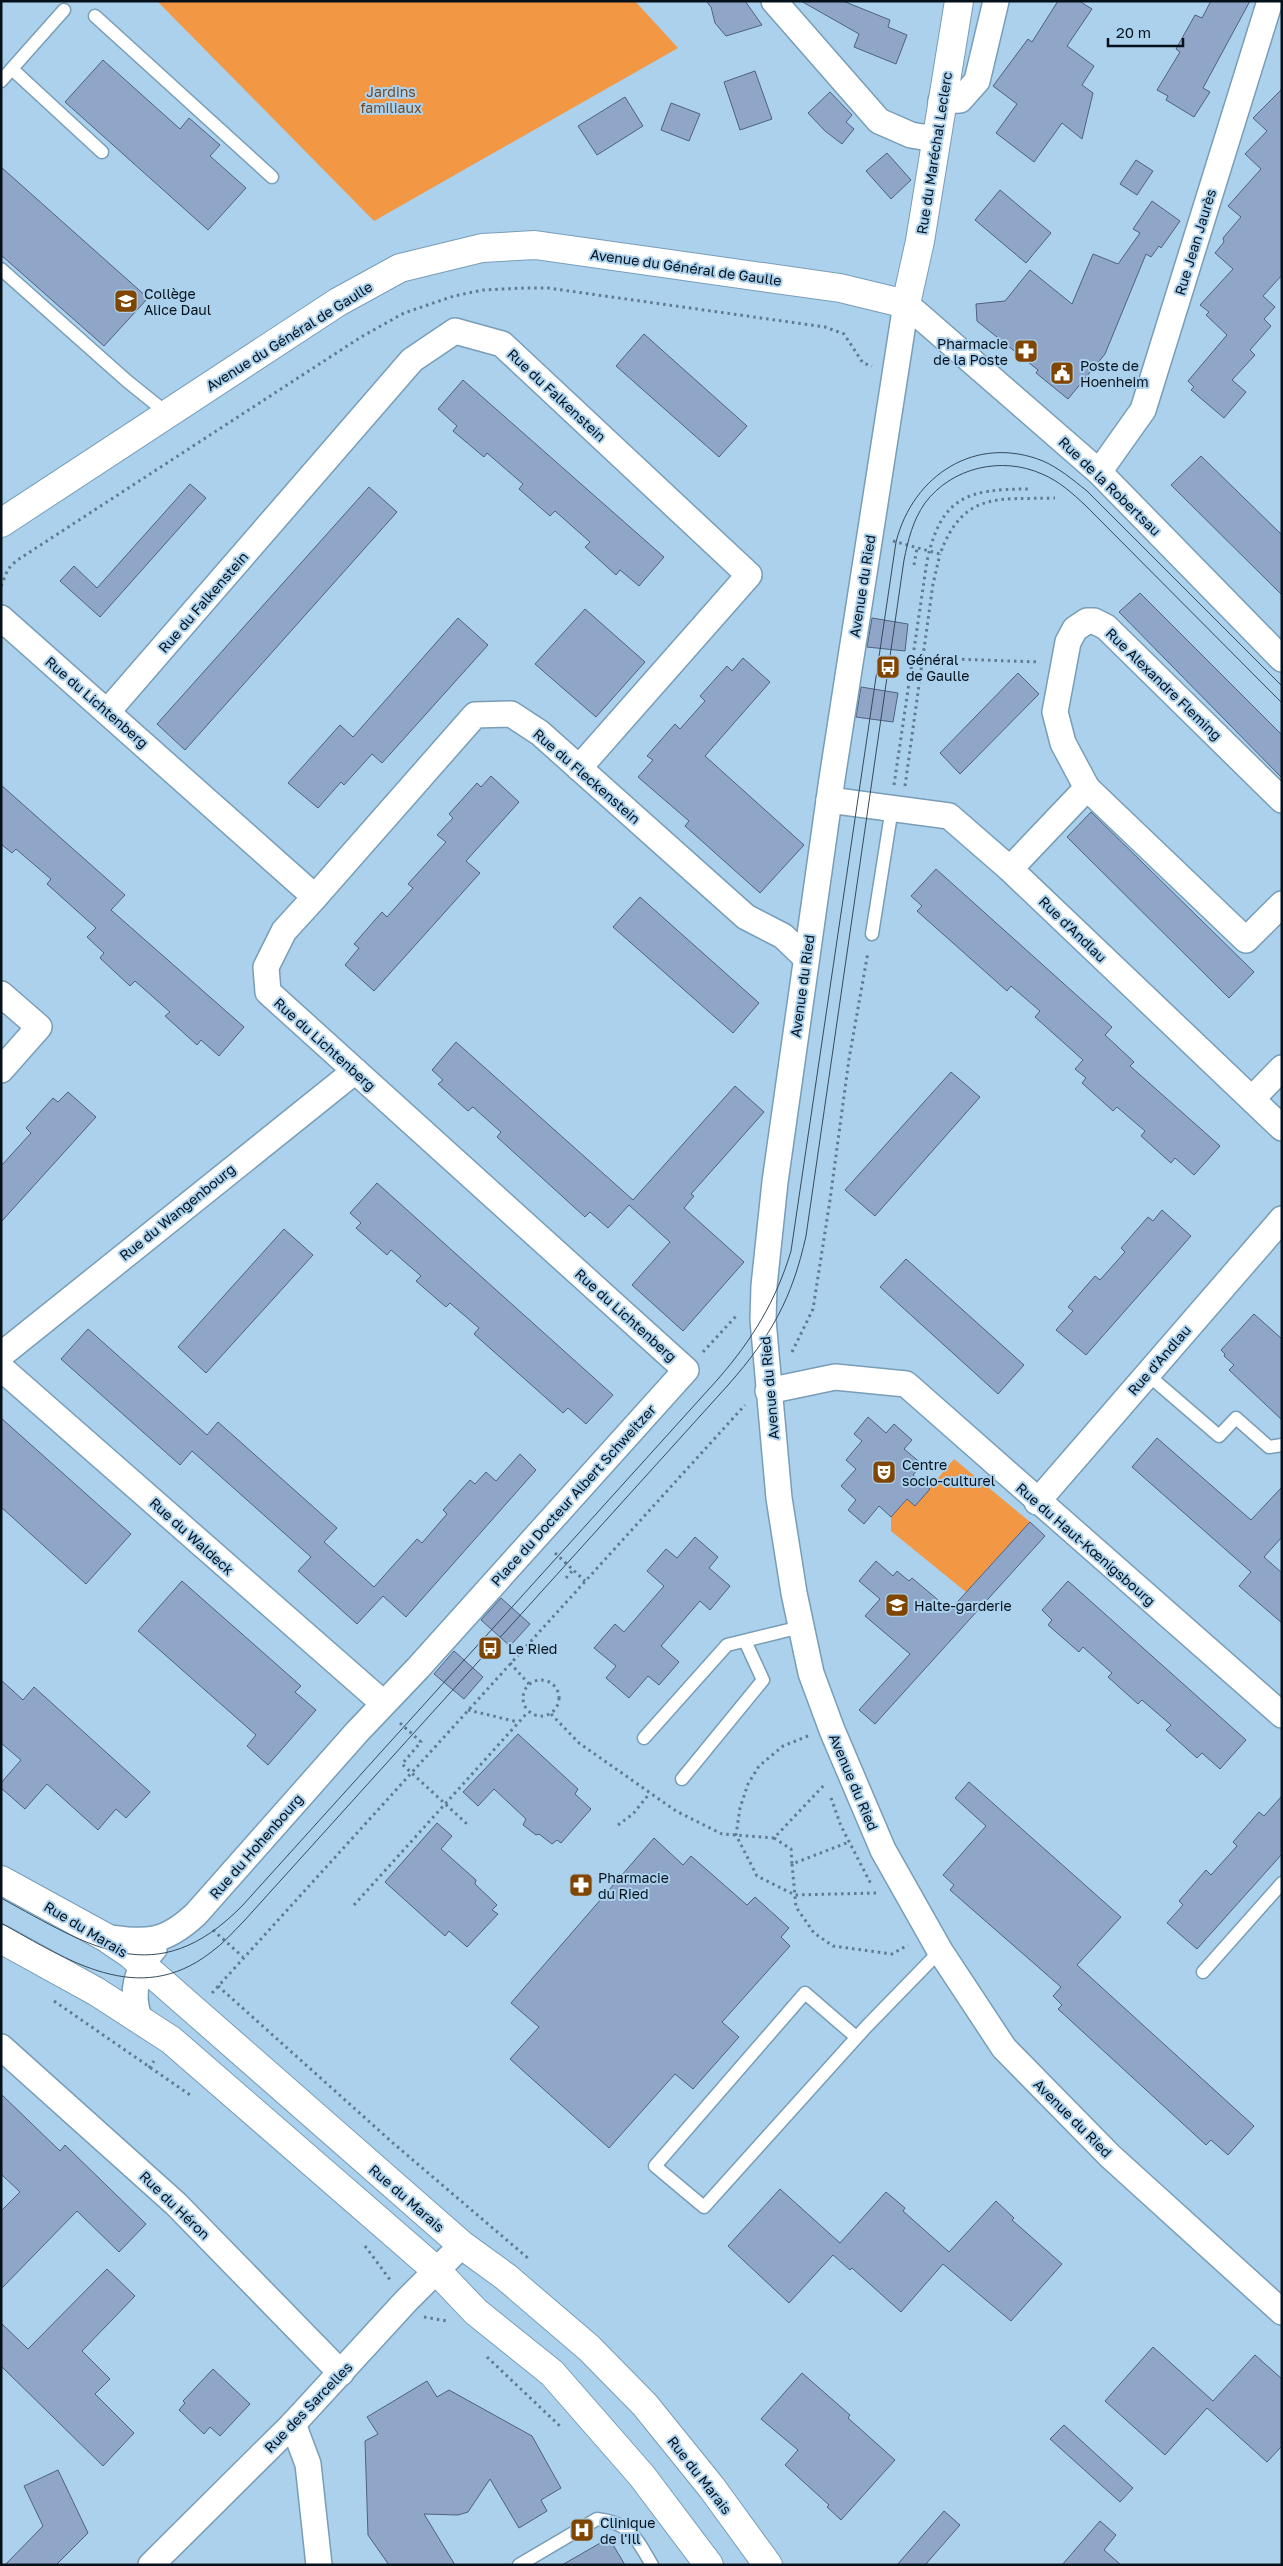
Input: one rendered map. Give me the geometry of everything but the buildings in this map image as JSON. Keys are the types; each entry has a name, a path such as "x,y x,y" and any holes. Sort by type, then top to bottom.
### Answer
{"main road":[{"name":"Rue du Maréchal Leclerc","path":"906,304 920,242 934,139 959,1"},
{"name":"Avenue du Général de Gaulle","path":"1,522 338,302 400,268 482,248 534,245 840,288 906,304"},
{"name":"Rue du Marais","path":"1,1880 105,1937 142,1964 462,2245 506,2277 589,2348 645,2405 712,2488 768,2565"},
{"path":"1,1939 139,2017 172,2040 437,2271 476,2312 552,2373 642,2476 709,2565"}],"street":[{"path":"774,1 879,121 911,135 934,139"},
{"path":"942,101 960,100 978,81 996,1"},
{"name":"Rue Jean Jaurès","path":"1099,472 1143,410 1270,1"},
{"name":"Rue de la Robertsau","path":"906,304 1099,472 1282,659"},
{"name":"Avenue du Ried","path":"906,304 829,800 775,1182 764,1286 758,1397 779,1498 811,1674 887,1858 940,1951 1004,2048 1110,2156 1282,2312"},
{"name":"Rue du Falkenstein","path":"108,711 412,360 456,331 502,344 749,575 579,768"},
{"name":"Rue du Lichtenberg","path":"1,618 108,711 314,897 284,931 266,967 268,992 686,1370"},
{"name":"Rue Alexandre Fleming","path":"1282,800 1106,627 1094,621 1081,624 1068,642 1056,700 1056,721 1063,743 1086,788 1246,940 1282,904"},
{"name":"Rue du Fleckenstein","path":"314,897 475,715 510,714 540,733 746,917 783,936 806,958"},
{"path":"1010,869 1086,788"},
{"name":"Rue d'Andlau","path":"829,800 897,795 948,816 1010,869 1282,1128"},
{"path":"1,994 39,1027 1,1070"},
{"path":"1252,1099 1282,1068"},
{"name":"Rue du Wangenbourg","path":"1,1355 355,1071"},
{"name":"Rue d'Andlau","path":"1037,1502 1282,1219"},
{"name":"Rue du Waldeck","path":"1,1368 390,1712"},
{"name":"Place du Docteur Albert Schweitzer","path":"390,1712 536,1536 686,1370"},
{"name":"Rue du Haut-Kœnigsbourg","path":"758,1397 835,1377 906,1384 942,1414 1037,1502 1282,1715"},
{"name":"Rue du Hohenbourg","path":"105,1937 140,1941 157,1939 171,1934 196,1914 390,1712"},
{"path":"139,2017 135,2008 135,1990 142,1964 158,1944 171,1934"},
{"name":"Rue du Héron","path":"1,2047 176,2204 341,2373"},
{"name":"Rue des Sarcelles","path":"151,2565 292,2424 462,2245"},
{"path":"292,2424 308,2464 319,2565"}],"lane":[{"path":"1,81 64,10"},
{"path":"94,16 272,177"},
{"path":"12,69 102,152"},
{"path":"1,269 127,381 168,414"},
{"path":"872,934 897,795"},
{"path":"1147,1374 1219,1436 1236,1418 1270,1447 1282,1445"},
{"path":"644,1738 727,1645 801,1626"},
{"path":"682,1779 763,1680 745,1640"},
{"path":"1203,1972 1282,1882"},
{"path":"856,2037 805,1993 655,2166 704,2207 856,2037 940,1951"},
{"path":"519,2565 597,2518 624,2526 635,2536 652,2565"}],"path":[{"path":"897,795 929,551 941,520 967,496 997,489 1028,489"},
{"path":"897,795 923,658 933,584 940,554 954,525 966,512 980,503 998,498 1055,498"},
{"path":"885,539 940,554"},
{"path":"914,565 917,548"},
{"path":"923,658 1063,663"},
{"path":"796,1348 813,1309 849,1059 872,934"},
{"path":"686,1370 764,1286"},
{"path":"522,2252 392,2143 218,1986 585,1581 758,1397"},
{"path":"536,1536 585,1581"},
{"path":"566,1578 573,1570"},
{"path":"510,1663 529,1684"},
{"path":"540,1680 552,1683 559,1693 555,1710 545,1716 533,1715 528,1712 524,1707 523,1694 529,1684 540,1680"},
{"path":"468,1710 518,1722"},
{"path":"390,1712 422,1741 402,1764 468,1824"},
{"path":"354,1905 528,1712"},
{"path":"809,1735 783,1746 759,1766 748,1784 740,1808 736,1835 757,1876 794,1895 876,1893"},
{"path":"618,1825 633,1814 649,1794"},
{"path":"774,1838 791,1849 796,1907 814,1933 833,1946 892,1954 908,1946 905,1940"},
{"path":"792,1864 848,1842"},
{"path":"196,1914 243,1957"},
{"path":"51,1999 198,2100"},
{"path":"364,2244 395,2286"},
{"path":"424,2318 450,2322"},
{"path":"483,2354 566,2431"}],"green space":[{"name":"Jardins familiaux","path":"157,1 635,1 678,48 374,221"},
{"path":"954,1459 1030,1522 966,1592 891,1531 891,1517 907,1499 915,1506"}],"tram line":[{"path":"1,1898 65,1932 94,1945 123,1953 152,1955 181,1948 211,1933 242,1906 718,1379 752,1335 778,1287 791,1251 896,542 904,518 917,497 932,480 951,466 972,457 994,453 1018,454 1043,461 1055,467 1087,491 1282,686"},
{"path":"1,1923 78,1963 104,1972 130,1977 156,1977 183,1969 210,1953 224,1942 244,1921 729,1384 768,1333 787,1298 806,1236 904,560 917,516 936,491 963,473 995,466 1027,469 1054,480 1085,505 1282,703"}],"place":[{"name":"Collège Alice Daul","path":"126,301"},
{"name":"Pharmacie de la Poste","path":"1026,351"},
{"name":"Poste de Hoenheim","path":"1062,373"},
{"name":"Général de Gaulle","path":"888,667"},
{"name":"Centre socio-culturel","path":"884,1472"},
{"name":"Halte-garderie","path":"897,1605"},
{"name":"Le Ried","path":"490,1648"},
{"name":"Pharmacie du Ried","path":"581,1885"},
{"name":"Clinique de l'Ill","path":"582,2530"}]}
